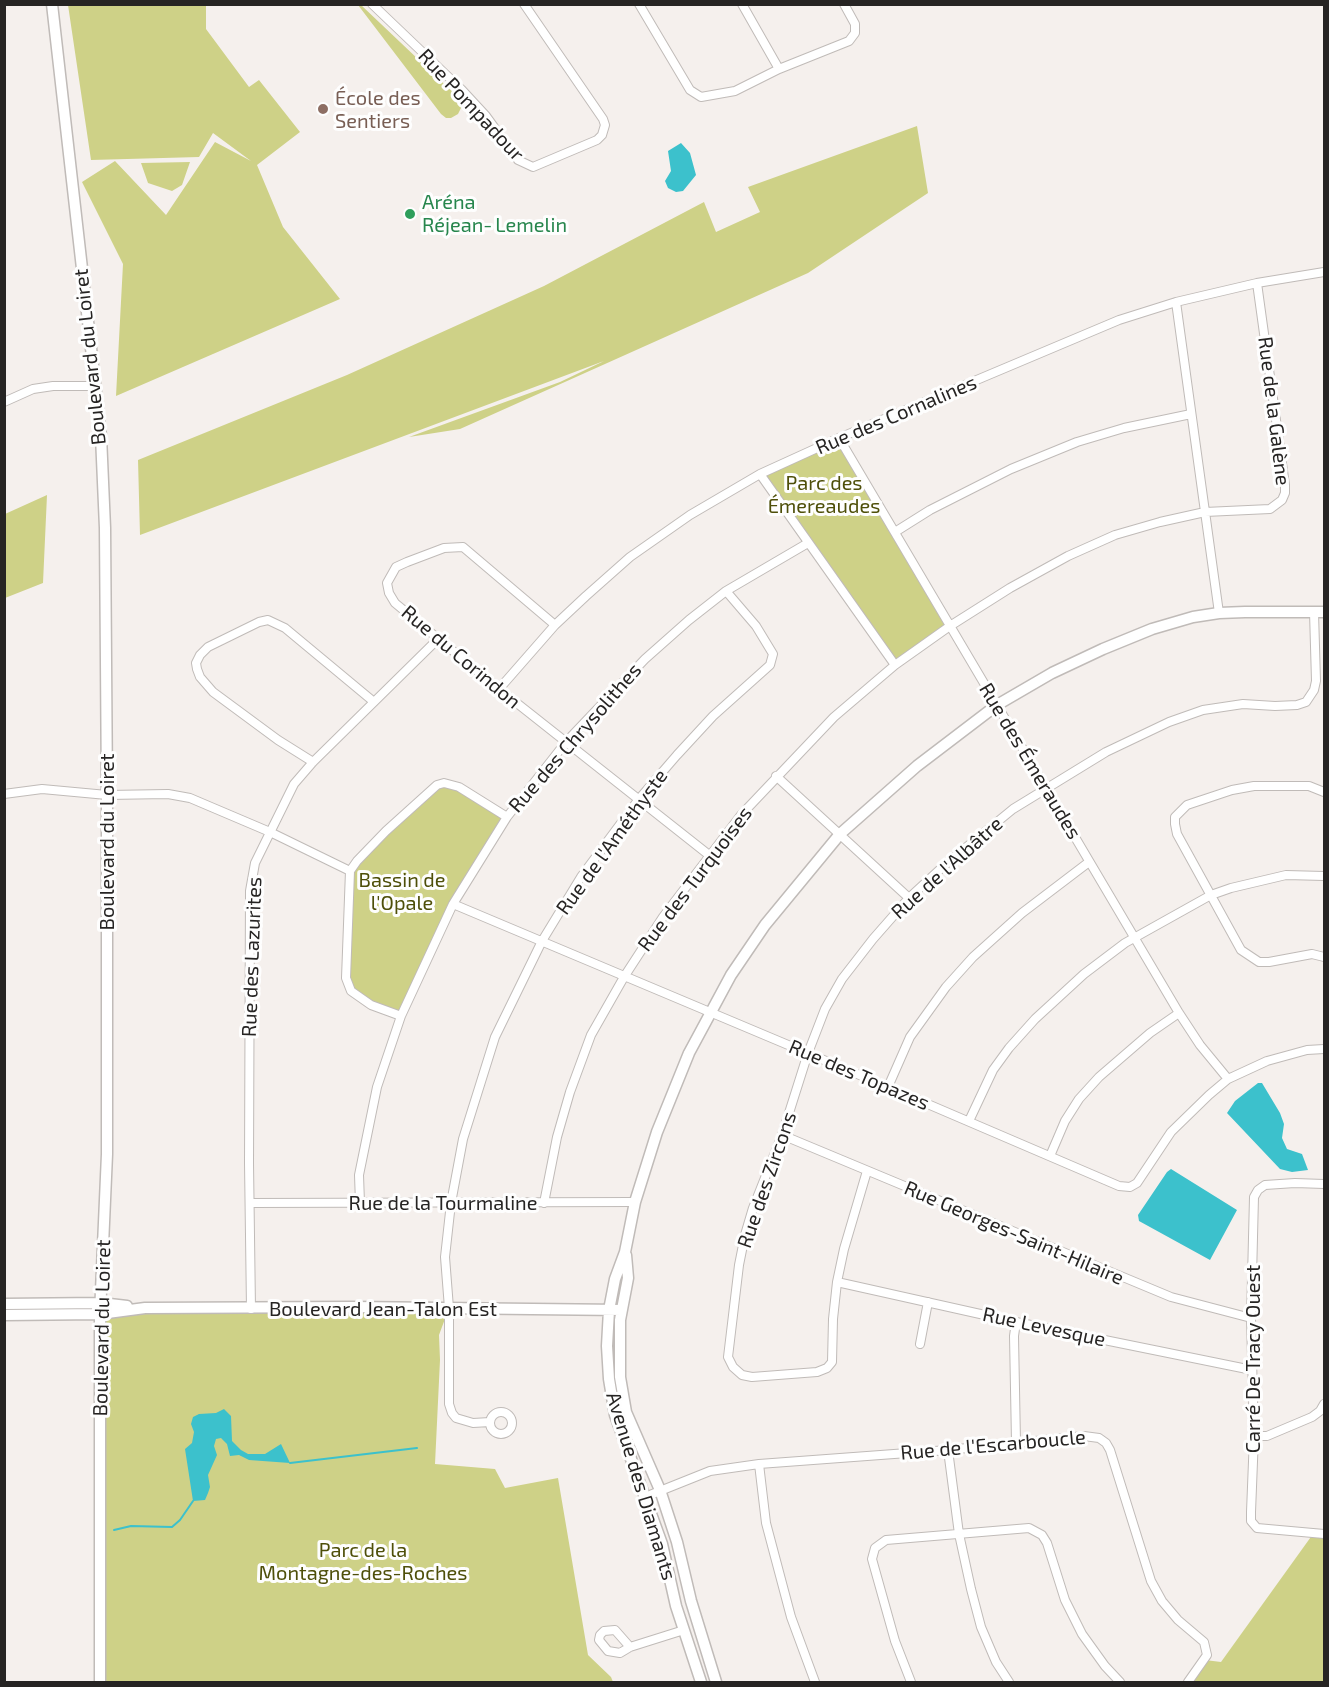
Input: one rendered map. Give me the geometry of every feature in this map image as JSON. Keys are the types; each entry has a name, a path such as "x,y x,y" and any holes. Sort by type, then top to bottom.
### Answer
{"street":[{"name":"Boulevard du Loiret","path":"52,4 100,436 105,528 107,1154 101,1308 100,1683"},
{"name":"Rue Pompadour","path":"372,4 461,89 486,116 518,160 533,167 597,140 602,135 605,125 524,4"},
{"path":"639,4 690,90 700,97 735,91 779,69 845,43 853,37 855,24 844,4"},
{"path":"742,4 779,69"},
{"name":"Rue des Cornalines","path":"499,689 555,625 630,557 690,515 760,474 839,438 1119,320 1176,302 1257,283 1324,272"},
{"name":"Rue de la Galène","path":"950,626 1010,588 1068,556 1115,535 1205,512 1270,509 1282,500 1285,493 1257,283"},
{"path":"1176,302 1219,613"},
{"path":"6,399 33,389 53,386 93,386"},
{"path":"895,532 930,510 1011,469 1066,447 1124,428 1191,414"},
{"name":"Rue des Émeraudes","path":"839,438 1179,1013 1200,1045 1228,1079"},
{"path":"760,474 895,665"},
{"name":"Rue des Chrysolithes","path":"360,1203 359,1175 377,1087 401,1016 453,904 507,817 566,742 645,659 726,591 808,543"},
{"name":"Rue du Corindon","path":"555,625 464,547 444,548 396,567 387,583 389,593 395,603 499,689 709,855"},
{"name":"Rue de l'Améthyste","path":"490,1422 464,1422 456,1418 449,1404 449,1308 446,1257 451,1203 463,1139 495,1037 542,941 581,877 639,799 713,716 773,660 773,654 756,626 726,591"},
{"name":"Avenue des Diamants","path":"701,1683 684,1630 662,1544 615,1415 609,1368 609,1310 615,1280 626,1252 635,1202 657,1132 673,1090 710,1012 731,975 765,925 840,834 917,766 997,705 1052,673 1103,649 1152,629 1193,617 1219,613 1319,612"},
{"name":"Rue de l'Albâtre","path":"808,1053 825,1009 842,979 873,939 909,898 986,829 1013,809 1106,752 1169,722 1195,713 1243,704 1275,706 1306,702 1314,690 1316,681 1319,612"},
{"path":"313,762 278,740 213,692 200,677 197,669 196,663 200,655 208,647 259,622 268,620 285,628 374,702"},
{"name":"Rue des Turquoises","path":"544,1203 557,1137 570,1092 591,1035 624,977 663,917 741,815 834,717 895,665 950,626"},
{"name":"Rue des Lazurites","path":"250,1309 250,891 255,862 294,784 313,762 439,638"},
{"path":"776,776 909,898"},
{"path":"401,1016 371,1005 351,991 346,978 350,871 386,831 437,784 444,783 459,787 507,817"},
{"path":"1324,792 1309,786 1254,786 1232,790 1187,805 1175,817 1177,834 1241,950 1259,962 1312,954 1324,957"},
{"path":"4,794 42,789 107,795 168,794 190,798 270,832 350,871"},
{"path":"888,1087 910,1036 946,987 973,957 1022,913 1089,862"},
{"path":"969,1121 993,1070 1028,1026 1084,974 1125,943 1211,895 1231,888 1286,875 1324,876"},
{"name":"Rue des Topazes","path":"453,904 1119,1186 1130,1187 1137,1183 1171,1132 1228,1079"},
{"path":"1050,1156 1065,1121 1079,1099 1099,1077 1150,1033 1179,1013"},
{"path":"1228,1079 1266,1061 1307,1050 1324,1049"},
{"name":"Rue des Zircons","path":"808,1053 782,1134 745,1235 739,1265 728,1357 733,1367 742,1375 752,1377 817,1372 827,1368 832,1362 837,1282 844,1249 867,1171"},
{"name":"Rue Georges-Saint-Hilaire","path":"782,1134 1171,1297 1251,1318"},
{"name":"Carré De Tracy Ouest","path":"1324,1184 1265,1185 1254,1197 1251,1318 1254,1436 1251,1521 1257,1528 1264,1530 1324,1534"},
{"name":"Rue de la Tourmaline","path":"250,1203 635,1202"},
{"name":"Avenue des Diamants","path":"626,1252 628,1278 622,1310 620,1377 626,1412 660,1490 677,1542 694,1612 716,1683"},
{"name":"Rue Levesque","path":"837,1282 1016,1322 1252,1370"},
{"path":"920,1344 928,1302"},
{"name":"Boulevard Jean-Talon Est","path":"4,1304 101,1308 622,1310"},
{"name":"Boulevard Jean-Talon Est","path":"4,1315 101,1308"},
{"path":"1016,1322 1014,1336 1016,1442"},
{"path":"1254,1436 1267,1436 1312,1417 1320,1412 1324,1404"},
{"name":"Rue de l'Escarboucle","path":"645,1497 710,1471 759,1464 948,1450 1092,1436 1099,1438 1110,1450 1151,1581 1162,1601 1178,1620 1204,1642 1207,1649 1205,1660 1188,1683"},
{"path":"948,1450 959,1534 981,1627 996,1662 1009,1683"},
{"path":"759,1464 766,1523 791,1617 815,1683"},
{"path":"911,1683 895,1641 872,1559 875,1548 886,1540 1029,1528 1042,1535 1047,1543 1065,1600 1082,1634 1120,1683"},
{"path":"630,1647 684,1630"}],"green space":[{"path":"68,5 206,5 206,29 249,87 259,80 300,132 257,165 283,227 340,299 116,396 123,264 82,182 115,161 166,215 215,142 251,161 213,133 199,157 91,160"},
{"path":"358,5 361,5 459,98 462,106 458,114 446,118 441,114"},
{"path":"917,126 928,193 808,273 460,429 409,437 560,382 604,361 140,535 138,460 347,375 544,286 704,202 716,232 760,212 748,187"},
{"path":"190,162 182,185 172,191 148,183 141,163"},
{"name":"Parc des Émereaudes","path":"839,438 950,626 895,665 760,474"},
{"path":"47,495 43,583 5,598 5,514"},
{"name":"Bassin de l'Opale","path":"444,783 507,817 453,904 401,1016 351,991 346,978 350,871 357,861"},
{"name":"Parc de la Montagne-des-Roches","path":"449,1308 439,1335 435,1464 495,1469 505,1488 558,1478 588,1655 611,1677 613,1682 100,1682 100,1314"},
{"path":"1313,1534 1324,1534 1324,1682 1188,1682 1205,1660 1221,1662"}],"water":[{"path":"681,143 690,153 696,175 683,191 676,192 668,188 665,181 671,171 668,151"},
{"path":"1258,1083 1262,1083 1280,1113 1284,1124 1282,1138 1287,1149 1302,1154 1308,1170 1292,1172 1280,1169 1227,1113 1235,1101"},
{"path":"1171,1169 1237,1210 1210,1260 1139,1221 1138,1215"},
{"path":"224,1409 231,1416 232,1441 241,1450 248,1454 265,1454 281,1444 290,1463 249,1460 239,1455 230,1456 227,1444 221,1438 216,1439 214,1446 217,1455 208,1475 210,1487 208,1493 205,1500 193,1501 185,1449 192,1443 193,1417 199,1414 216,1413"}],"waterway":[{"path":"290,1463 417,1448"},
{"path":"114,1530 131,1526 172,1527 180,1520 193,1501"}],"place":[{"name":"École des Sentiers","path":"323,109"},
{"name":"Aréna Réjean‑Lemelin","path":"410,214"}]}
